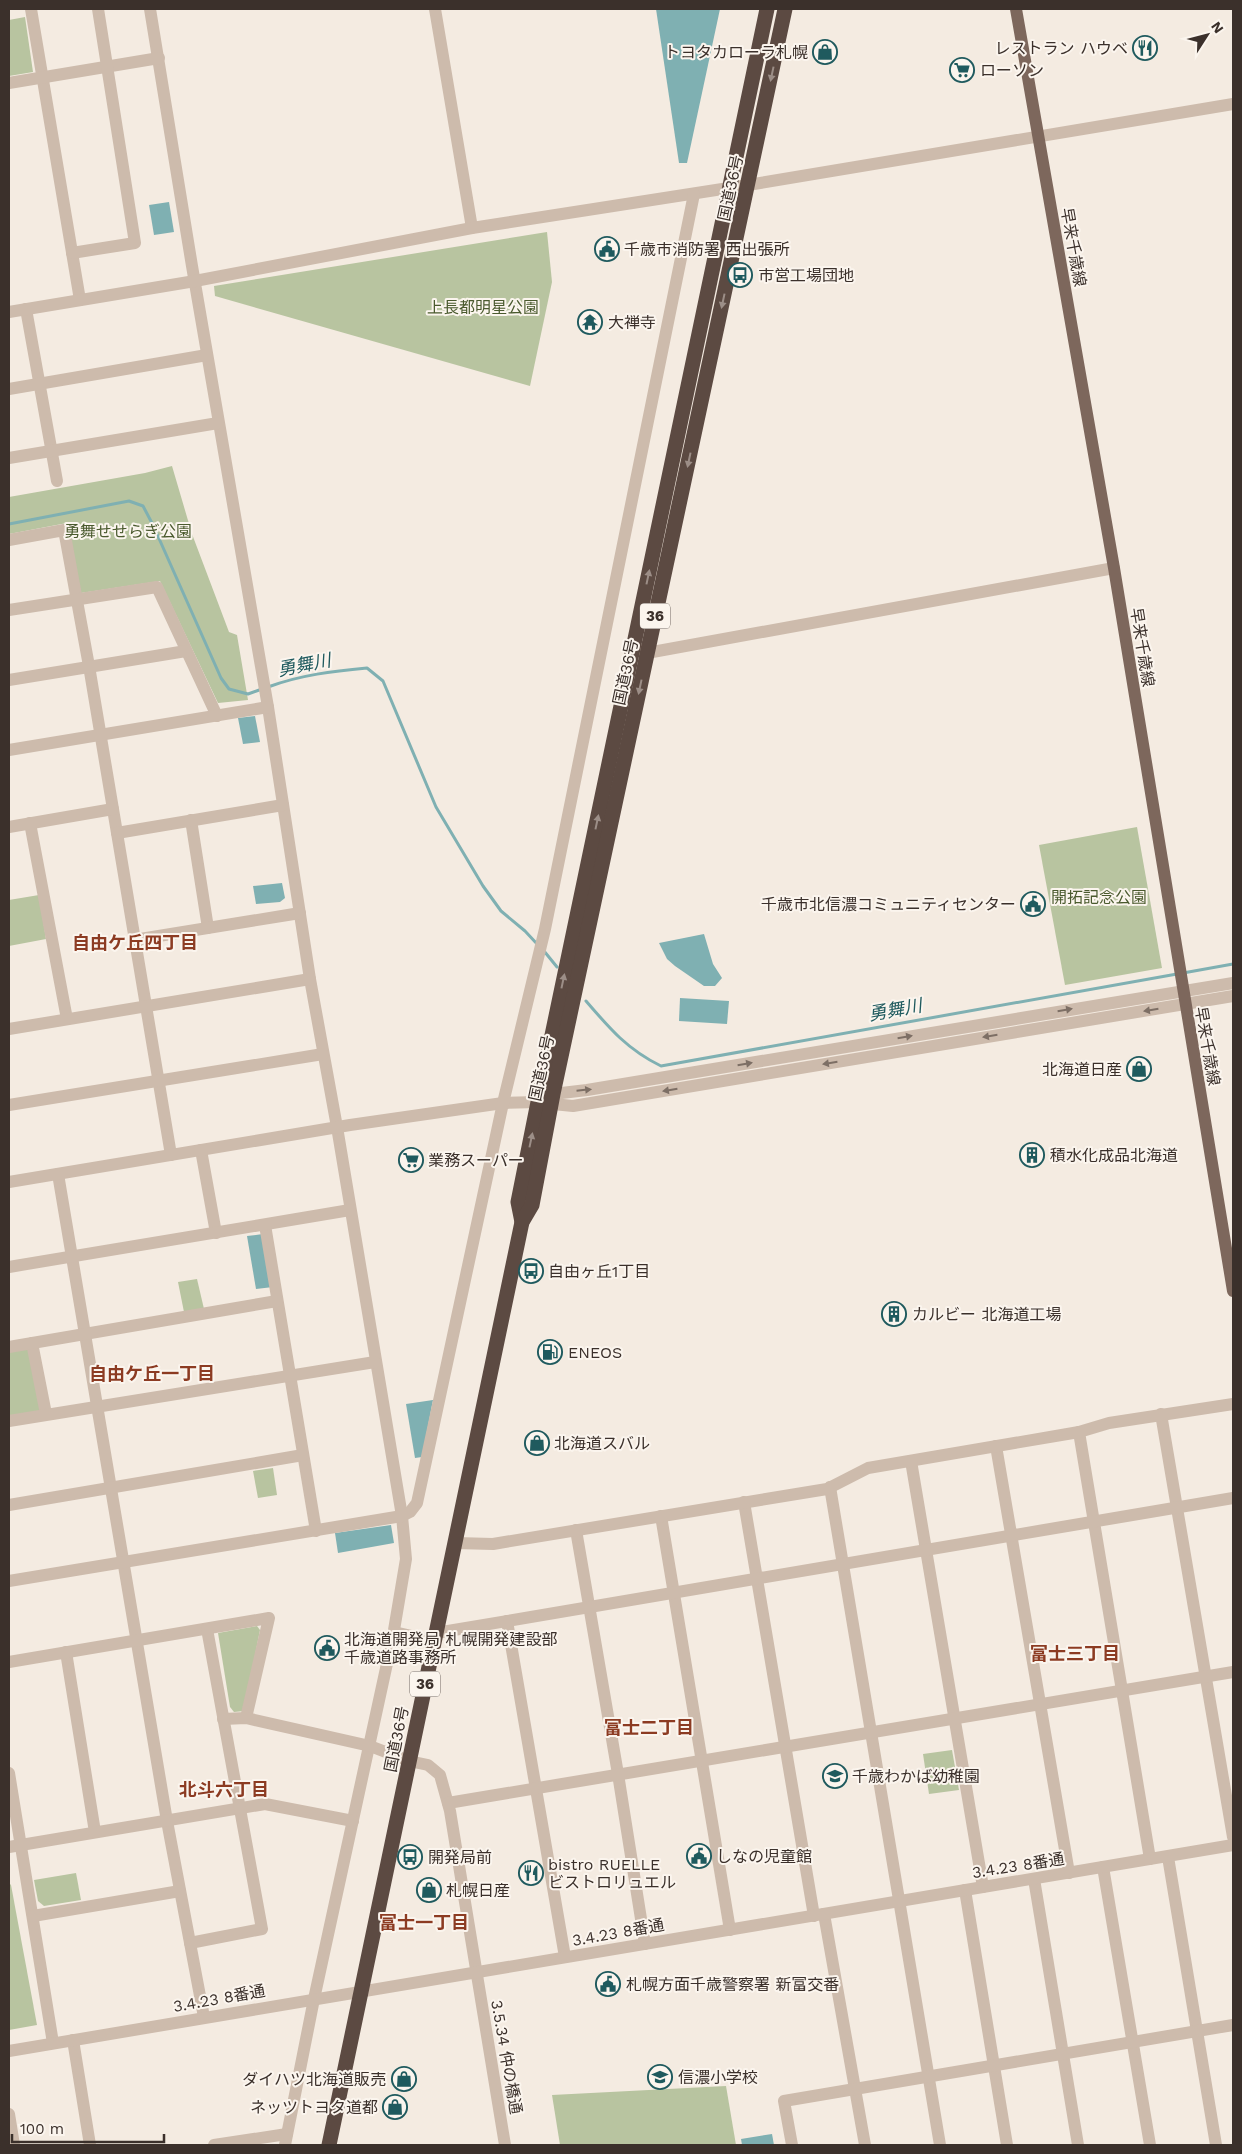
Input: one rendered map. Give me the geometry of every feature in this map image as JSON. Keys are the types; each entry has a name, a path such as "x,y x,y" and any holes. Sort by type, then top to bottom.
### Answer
{"highway":[{"name":"国道36号","path":"329,2145 522,1222 518,1202 547,1100 640,650 729,188 767,9"},
{"name":"国道36号","path":"640,650 748,185 786,9"}],"main road":[{"name":"早来千歳線","path":"1016,9 1114,568 1184,1004 1233,1291"}],"street":[{"path":"31,9 80,300"},
{"path":"72,253 135,243 98,9"},
{"path":"150,9 218,423 267,703 310,979 337,1127 402,1516 406,1558 394,1632 314,1998 286,2140 214,2145"},
{"path":"435,9 472,228"},
{"path":"9,83 158,58"},
{"path":"9,312 195,281 472,228 694,194 1233,104"},
{"path":"9,1581 402,1516 410,1512 417,1503 502,1103 537,968 694,194"},
{"path":"26,309 57,481"},
{"path":"9,389 207,356"},
{"path":"9,458 218,423"},
{"path":"9,540 64,530 101,735 171,1155"},
{"path":"640,650 1114,568"},
{"path":"9,610 157,587 217,716"},
{"path":"9,680 186,650"},
{"path":"9,750 217,716 267,703"},
{"path":"117,833 283,805"},
{"path":"9,827 113,809"},
{"path":"191,820 208,928"},
{"path":"30,823 67,1019"},
{"path":"134,940 300,913"},
{"path":"9,1182 337,1127 502,1103 547,1100 587,1090 1181,978 1233,983"},
{"path":"9,1029 310,979"},
{"path":"547,1100 573,1106 1233,996"},
{"path":"9,1105 323,1054"},
{"path":"201,1150 216,1233"},
{"path":"58,1174 125,1563 166,1821 204,2017"},
{"path":"9,1267 350,1210"},
{"path":"265,1225 316,1531"},
{"path":"9,1347 277,1301"},
{"path":"32,1343 46,1414"},
{"path":"9,1420 375,1362"},
{"path":"455,1543 493,1544 830,1487 868,1468 1079,1432 1109,1423 1233,1404"},
{"path":"1161,1414 1233,1837"},
{"path":"1079,1432 1150,1859"},
{"path":"996,1446 1068,1873"},
{"path":"9,1504 303,1455"},
{"path":"911,1461 983,1887"},
{"path":"830,1487 940,2145"},
{"path":"394,1632 435,1637 507,1621 1233,1498"},
{"path":"744,1502 785,1746 855,2089 864,2145"},
{"path":"661,1516 730,1930"},
{"path":"576,1530 645,1944"},
{"path":"9,1662 269,1618 246,1718"},
{"path":"507,1621 565,1957"},
{"path":"190,1943 262,1929 238,1809 207,1629"},
{"path":"66,1652 95,1832"},
{"path":"448,1803 1233,1672"},
{"path":"223,1719 246,1718 370,1746 409,1761"},
{"name":"3.5.34 仲の橋通","path":"409,1761 428,1765 436,1770 443,1782 505,2145"},
{"path":"9,1773 15,1846 33,1916 53,2043"},
{"path":"15,1846 265,1804 353,1821"},
{"name":"3.4.23 8番通","path":"9,2051 314,1998 476,1974 565,1957 1233,1845"},
{"path":"1168,1856 1216,2145"},
{"path":"1103,1867 1150,2145"},
{"path":"1034,1879 1078,2145"},
{"path":"965,1890 1007,2145"},
{"path":"33,1916 180,1891"},
{"path":"792,2145 784,2101 1233,2025"},
{"path":"73,2040 90,2145"},
{"path":"9,2114 14,2145"}],"green space":[{"path":"25,17 33,72 9,76 9,20"},
{"name":"上長都明星公園","path":"547,232 552,282 530,386 215,296 214,286"},
{"name":"勇舞せせらぎ公園","path":"172,466 192,534 229,632 237,635 248,700 218,703 160,581 81,593 67,523 9,534 9,497 145,473"},
{"name":"開拓記念公園","path":"1137,827 1162,968 1065,985 1039,845"},
{"path":"39,895 46,939 9,946 9,900"},
{"path":"197,1279 204,1309 184,1312 178,1282"},
{"path":"29,1348 40,1411 9,1416 9,1351"},
{"path":"273,1468 277,1495 258,1498 253,1471"},
{"path":"257,1626 260,1630 244,1711 234,1712 230,1707 218,1633"},
{"path":"952,1750 959,1790 929,1794 923,1754"},
{"path":"76,1873 81,1900 44,1906 38,1901 34,1880"},
{"path":"9,1883 11,1885 37,2025 9,2030"},
{"path":"726,2086 736,2145 560,2145 552,2095"}],"water":[{"path":"656,9 720,9 687,163 679,163"},
{"path":"169,202 174,232 154,235 149,205"},
{"path":"255,716 260,742 243,744 238,718"},
{"path":"282,883 285,898 280,902 256,904 253,886"},
{"path":"704,934 713,964 722,978 715,986 704,986 675,966 667,959 659,943"},
{"path":"680,998 729,1001 727,1024 679,1021"},
{"path":"263,1234 273,1287 256,1289 247,1236"},
{"path":"433,1400 422,1457 415,1458 406,1404"},
{"path":"391,1525 394,1543 338,1553 335,1533"},
{"path":"772,2134 774,2145 742,2145 741,2139"}],"waterway":[{"name":"勇舞川","path":"9,524 129,501 143,506 221,678 229,689 248,694 262,689"},
{"name":"勇舞川","path":"268,687 330,672 367,668 383,681 436,807 483,886 501,911 525,931 538,945"},
{"name":"勇舞川","path":"544,951 557,967"},
{"name":"勇舞川","path":"1183,973 1233,964"},
{"name":"勇舞川","path":"586,1001 629,1046 661,1066 1177,974"}],"place":[{"name":"レストラン ハウベ","path":"1145,48"},
{"name":"トヨタカローラ札幌","path":"825,52"},
{"name":"ローソン","path":"962,70"},
{"name":"千歳市消防署 西出張所","path":"607,249"},
{"name":"市営工場団地","path":"740,275"},
{"name":"大禅寺","path":"590,322"},
{"name":"千歳市北信濃コミュニティセンター","path":"1033,904"},
{"name":"北海道日産","path":"1139,1069"},
{"name":"積水化成品北海道","path":"1032,1155"},
{"name":"業務スーパー","path":"411,1160"},
{"name":"自由ヶ丘1丁目","path":"531,1271"},
{"name":"カルビー 北海道工場","path":"894,1314"},
{"name":"ENEOS","path":"550,1352"},
{"name":"北海道スバル","path":"537,1443"},
{"name":"北海道開発局 札幌開発建設部 千歳道路事務所","path":"327,1648"},
{"name":"千歳わかば幼稚園","path":"835,1776"},
{"name":"しなの児童館","path":"699,1856"},
{"name":"開発局前","path":"410,1857"},
{"name":"bistro RUELLE ビストロリュエル","path":"531,1873"},
{"name":"札幌日産","path":"429,1890"},
{"name":"札幌方面千歳警察署 新富交番","path":"608,1984"},
{"name":"信濃小学校","path":"660,2077"},
{"name":"ダイハツ北海道販売","path":"404,2079"},
{"name":"ネッツトヨタ道都","path":"395,2107"}],"district":[{"name":"自由ケ丘四丁目","path":"135,943"},
{"name":"自由ケ丘一丁目","path":"152,1374"},
{"name":"富士三丁目","path":"1075,1654"},
{"name":"富士二丁目","path":"649,1728"},
{"name":"北斗六丁目","path":"224,1790"},
{"name":"富士一丁目","path":"424,1923"}]}
